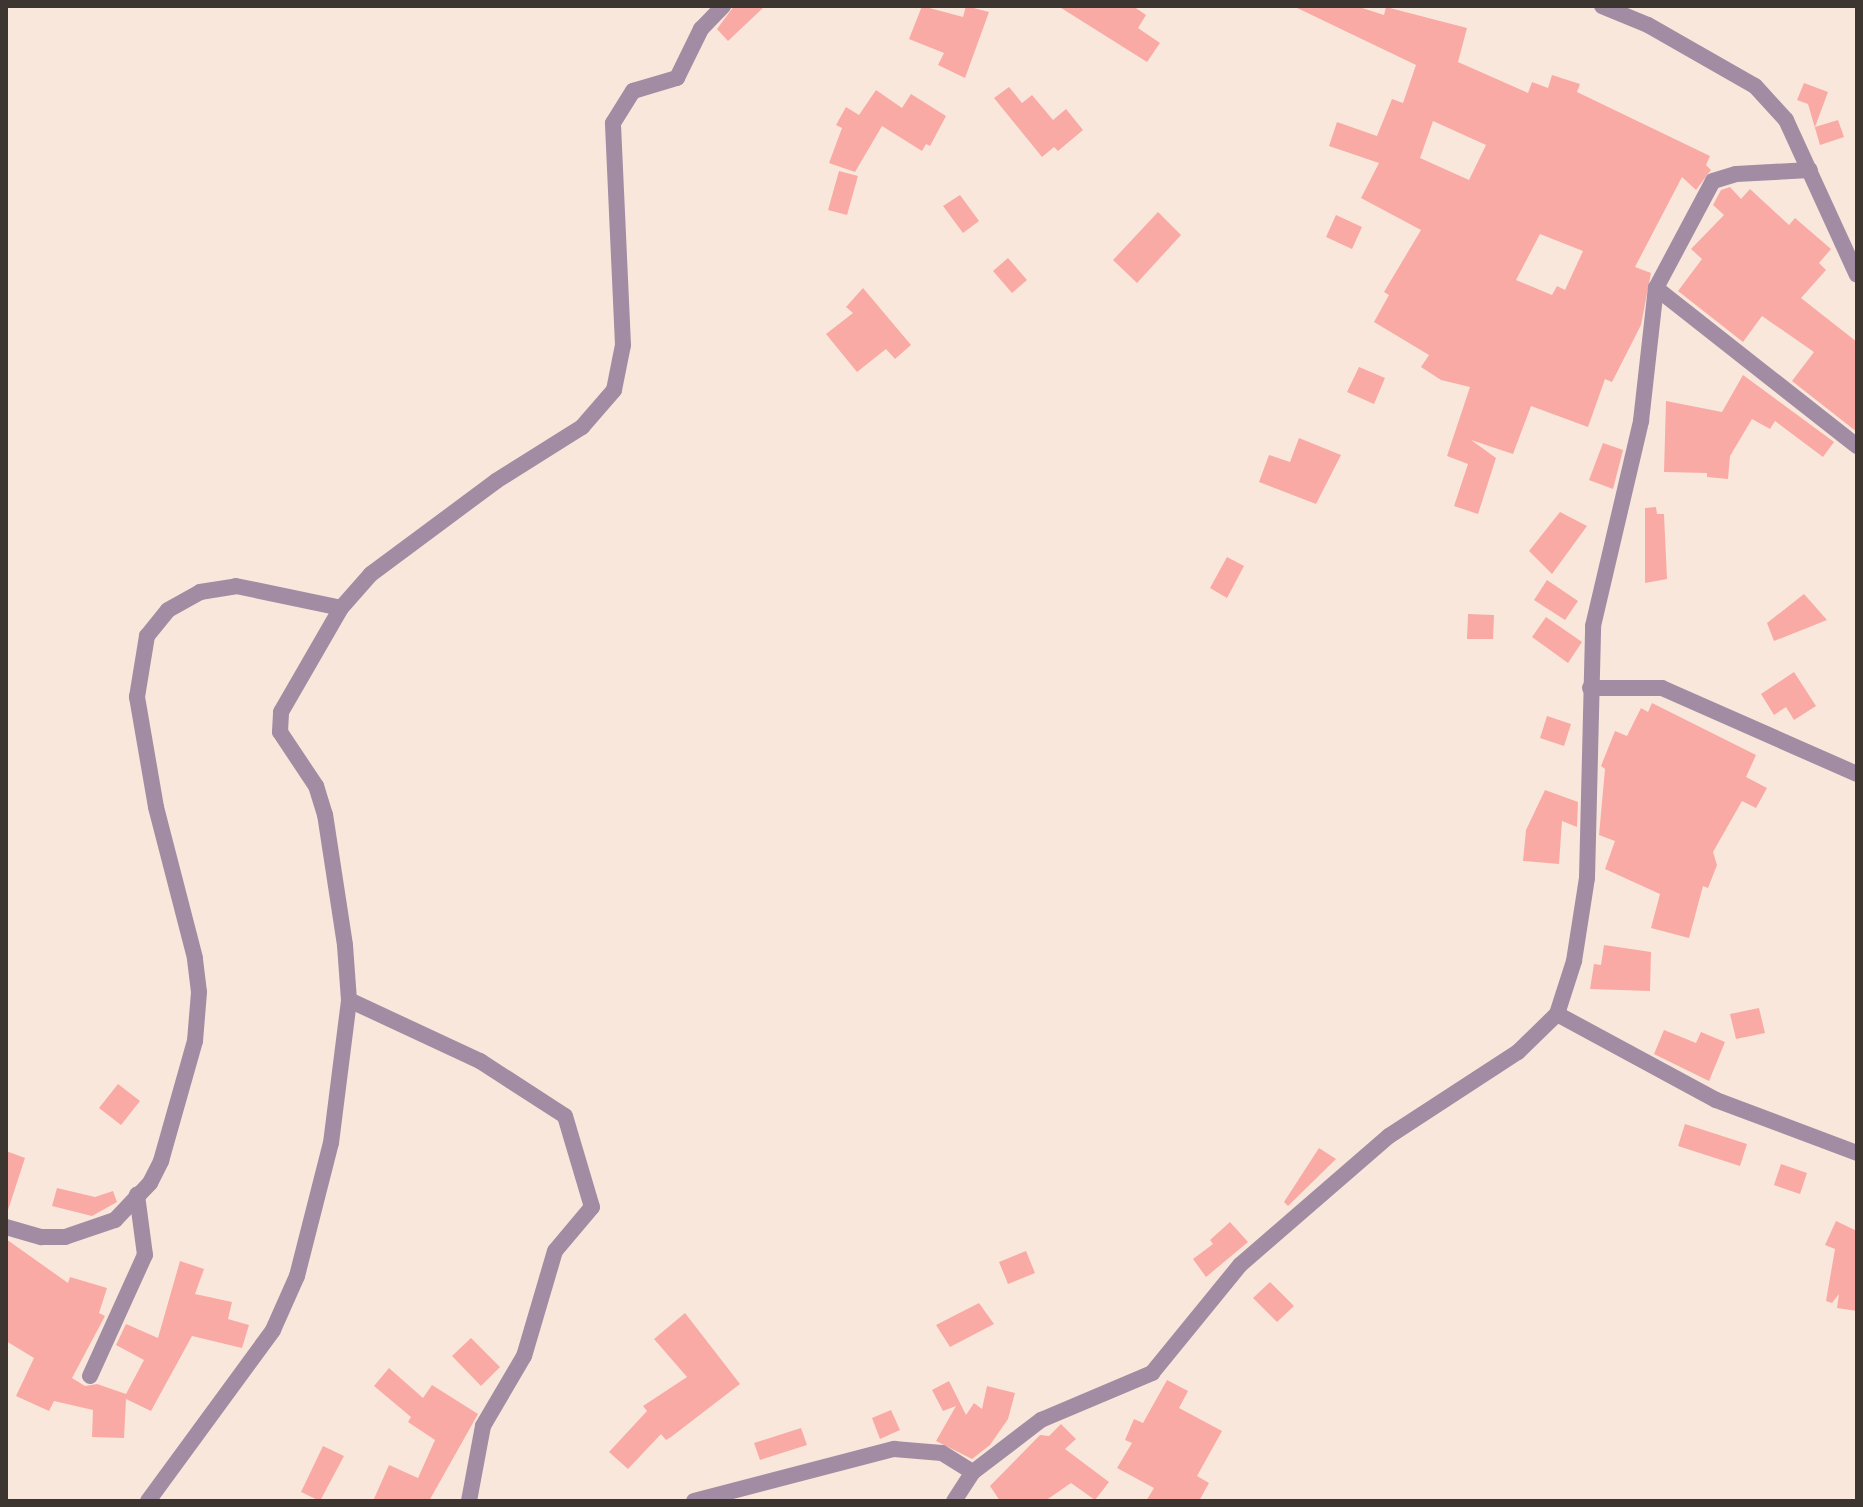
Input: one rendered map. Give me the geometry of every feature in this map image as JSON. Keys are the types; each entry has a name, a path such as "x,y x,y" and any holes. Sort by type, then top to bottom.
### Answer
{"street":[{"path":"148,1501 247,1373 273,1330 297,1276 331,1143 349,1000 325,815 316,786 286,745 279,722 341,608 371,574 600,412 614,390 623,345 613,123 633,91 677,78 701,29 723,6"},
{"path":"1602,6 1648,25 1755,86 1786,120 1857,275"},
{"path":"694,1501 894,1449 942,1453 965,1484 1041,1420 1152,1373 1251,1255 1389,1136 1518,1052 1557,1014 1574,961 1587,878 1593,626 1638,435 1656,288 1713,181 1736,174 1810,170"},
{"path":"1656,288 1857,446"},
{"path":"6,1227 42,1237 93,1232 115,1220 161,1161 199,1014 195,958 156,807 137,697 147,636 168,610 200,592 236,586 341,608"},
{"path":"1590,688 1662,688 1857,774"},
{"path":"349,1000 480,1061 556,1108 571,1125 589,1202 555,1251 524,1356 483,1426 469,1501"},
{"path":"1557,1014 1716,1100 1857,1153"},
{"path":"90,1376 145,1255 137,1195"}],"building":[{"path":"734,6 765,6 728,41 717,29"},
{"path":"922,6 963,17 966,6 989,12 965,78 938,65 944,53 909,39"},
{"path":"1058,6 1133,6 1146,15 1138,28 1160,43 1147,62"},
{"path":"1293,6 1356,6 1384,15 1386,7 1467,28 1458,62 1528,93 1532,82 1548,88 1552,75 1580,84 1577,92 1710,156 1706,165 1711,170 1696,190 1682,177 1635,267 1651,273 1641,325 1612,382 1605,379 1588,427 1531,406 1513,454 1471,440 1496,458 1478,514 1454,506 1468,464 1447,456 1470,387 1441,380 1421,367 1429,355 1374,322 1389,295 1384,292 1421,230 1361,198 1379,163 1329,146 1337,122 1377,136 1392,99 1403,103 1416,65","holes":["1433,121 1486,145 1469,180 1420,158","1540,234 1583,251 1565,290 1557,286 1552,295 1516,280"]},
{"path":"1804,83 1828,92 1815,127 1838,120 1844,137 1820,145 1808,104 1797,100"},
{"path":"1009,87 1022,103 1032,95 1053,120 1066,109 1083,130 1058,151 1054,147 1042,157 994,98"},
{"path":"876,90 902,108 911,94 946,116 930,146 926,144 922,151 882,126 855,172 829,163 842,128 836,125 846,107 859,115"},
{"path":"839,171 858,176 847,215 828,210"},
{"path":"1730,187 1741,199 1750,189 1789,225 1795,218 1831,249 1819,263 1826,270 1801,298 1857,342 1857,432 1792,381 1814,352 1762,316 1743,342 1678,291 1702,259 1691,249 1724,215 1713,205 1721,190"},
{"path":"960,195 979,221 963,233 943,206"},
{"path":"1158,212 1181,235 1137,283 1113,260"},
{"path":"1336,215 1362,227 1352,249 1326,237"},
{"path":"1008,258 1027,280 1012,293 993,271"},
{"path":"863,288 911,345 895,359 886,349 857,372 826,334 853,313 846,307"},
{"path":"1359,367 1385,378 1374,404 1347,392"},
{"path":"1743,375 1834,442 1823,457 1775,421 1770,429 1752,419 1730,456 1728,479 1707,477 1707,473 1664,472 1666,401 1722,412"},
{"path":"1299,438 1341,455 1316,504 1259,482 1269,455 1290,462"},
{"path":"1603,443 1623,450 1613,489 1589,480"},
{"path":"1656,507 1657,514 1664,514 1667,579 1645,583 1645,508"},
{"path":"1560,512 1587,526 1552,574 1529,551"},
{"path":"1227,557 1244,566 1227,598 1210,588"},
{"path":"1547,580 1578,601 1565,620 1534,600"},
{"path":"1804,594 1827,620 1774,641 1767,623"},
{"path":"1468,614 1494,615 1493,639 1467,639"},
{"path":"1546,617 1582,642 1568,663 1532,637"},
{"path":"1794,672 1816,706 1794,720 1786,707 1774,715 1761,694"},
{"path":"1652,703 1756,755 1746,777 1767,788 1756,808 1742,801 1713,852 1717,865 1708,888 1703,886 1689,938 1651,928 1660,894 1605,869 1615,841 1599,835 1605,769 1601,766 1615,731 1627,736 1641,708 1648,712"},
{"path":"1547,716 1571,724 1564,746 1540,738"},
{"path":"1545,790 1578,802 1577,827 1562,821 1559,864 1523,861 1526,830"},
{"path":"1604,945 1651,952 1650,991 1590,989 1594,964 1601,965"},
{"path":"1759,1008 1765,1033 1736,1039 1730,1014"},
{"path":"1664,1030 1696,1043 1701,1032 1725,1042 1709,1081 1654,1054"},
{"path":"118,1084 140,1101 121,1125 99,1108"},
{"path":"1685,1124 1747,1144 1740,1166 1678,1146"},
{"path":"1319,1148 1336,1159 1288,1206 1284,1202"},
{"path":"6,1151 25,1158 8,1210 6,1210"},
{"path":"1781,1164 1807,1173 1800,1194 1774,1185"},
{"path":"57,1188 95,1197 113,1191 117,1202 92,1216 52,1206"},
{"path":"1836,1221 1857,1231 1857,1311 1837,1308 1839,1294 1832,1303 1826,1301 1835,1249 1825,1245"},
{"path":"1230,1222 1248,1242 1206,1277 1193,1259 1213,1244 1210,1240"},
{"path":"6,1239 68,1283 70,1277 107,1288 99,1313 105,1316 72,1378 85,1386 97,1384 126,1394 144,1360 116,1345 126,1324 158,1338 180,1261 204,1269 195,1294 232,1302 228,1319 249,1325 242,1348 192,1336 151,1411 126,1399 124,1438 92,1437 93,1410 54,1401 49,1411 16,1396 34,1358 6,1341"},
{"path":"1026,1251 1035,1273 1008,1284 999,1262"},
{"path":"1270,1282 1294,1306 1277,1322 1253,1298"},
{"path":"979,1303 994,1324 950,1347 936,1325"},
{"path":"685,1313 740,1384 671,1437 666,1440 661,1434 628,1469 609,1452 647,1411 643,1406 687,1377 654,1339"},
{"path":"471,1338 500,1367 481,1386 452,1356"},
{"path":"389,1368 423,1398 432,1385 478,1414 429,1501 373,1501 389,1465 418,1478 435,1440 408,1422 411,1417 374,1386"},
{"path":"1167,1380 1188,1391 1179,1408 1222,1431 1197,1476 1209,1483 1199,1501 1146,1501 1154,1488 1117,1468 1132,1443 1125,1440 1134,1419 1143,1423"},
{"path":"949,1381 966,1415 974,1403 982,1409 987,1386 1015,1393 1008,1419 990,1445 972,1459 936,1441 956,1406 943,1411 932,1390"},
{"path":"891,1410 900,1430 880,1439 872,1418"},
{"path":"1061,1424 1076,1439 1065,1449 1109,1482 1095,1500 1071,1483 1045,1501 1000,1501 990,1486 1040,1435 1049,1436"},
{"path":"801,1428 807,1445 760,1460 754,1443"},
{"path":"323,1446 344,1456 320,1501 301,1492"}]}
